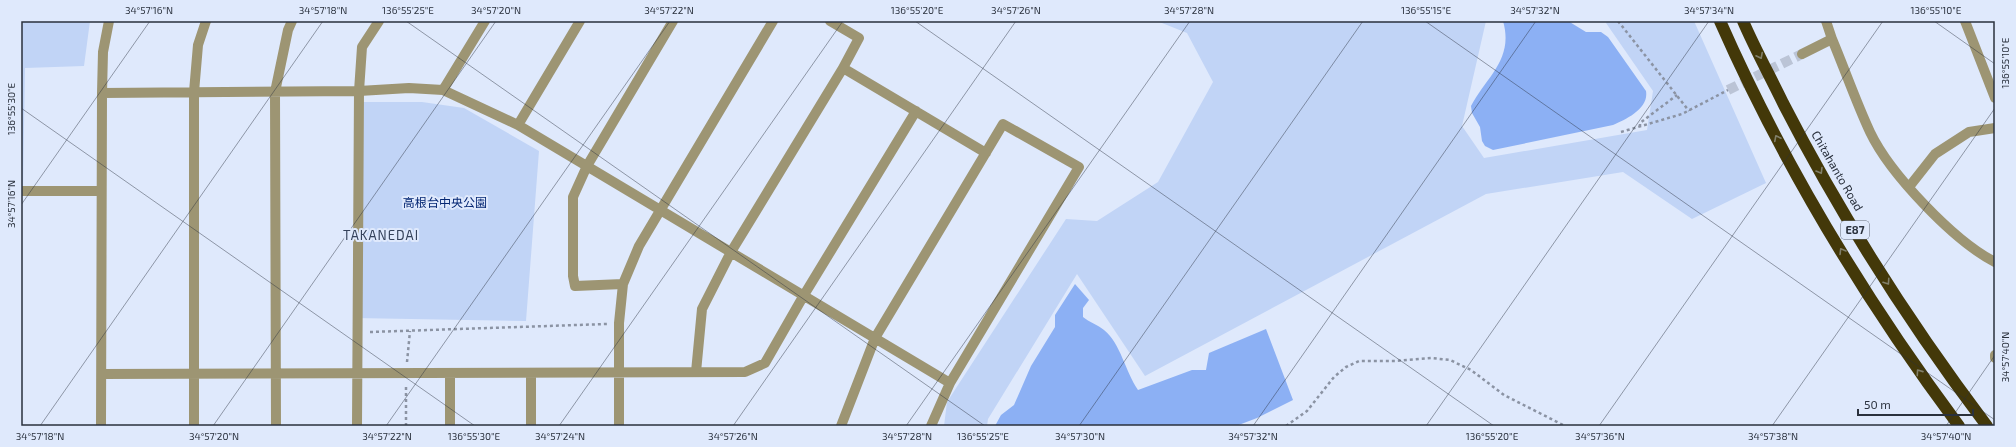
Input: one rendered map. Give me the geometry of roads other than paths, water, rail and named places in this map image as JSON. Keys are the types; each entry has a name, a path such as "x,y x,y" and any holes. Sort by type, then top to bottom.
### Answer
{"highway":[{"name":"E87","path":"1720,21 1734,52 1795,172 1866,292 1919,372 1959,426"},
{"name":"Chitahanto Road","path":"1743,21 1812,158 1881,274 1958,388 1987,426"}],"street":[{"path":"101,426 102,374 100,191 103,52 108,21"},
{"path":"194,426 194,92 198,45 206,21"},
{"path":"276,426 275,92 288,30 292,21"},
{"path":"357,426 359,91 362,47 378,21"},
{"path":"443,90 485,21"},
{"path":"518,125 580,21"},
{"path":"623,284 575,286 573,276 572,197 587,166 673,21"},
{"path":"619,426 619,323 623,284 639,246 773,21"},
{"path":"696,372 702,309 731,252 843,68 859,38 830,21"},
{"path":"1826,21 1871,133 1894,168 1924,204 1956,234 1995,262"},
{"path":"1965,21 1995,98"},
{"path":"1802,54 1832,39"},
{"path":"843,68 986,153"},
{"path":"102,93 359,91 410,88 443,90 518,125 950,383"},
{"path":"102,374 745,372 765,363 804,295 916,111"},
{"path":"841,426 875,338 1003,124 1079,167 950,383 931,426"},
{"path":"1909,187 1935,154 1969,132 1995,128"},
{"path":"21,190 100,191"},
{"path":"450,373 450,426"},
{"path":"531,373 531,426"}],"water":[{"path":"1503,21 1568,21 1586,32 1601,32 1608,37 1646,91 1644,103 1636,112 1613,125 1493,150 1485,146 1482,141 1480,127 1472,113 1471,106 1502,57 1505,46"},
{"path":"1075,284 1089,300 1083,308 1083,317 1102,328 1110,336 1119,350 1138,390 1192,370 1206,370 1209,353 1266,329 1293,400 1257,418 1236,426 995,426 1001,415 1014,405 1031,366 1055,327 1055,315"}],"tunnel":[{"path":"1728,90 1802,54"}],"district":[{"name":"TAKANEDAI","path":"381,235"}],"park label":[{"name":"高根台中央公園","path":"445,203"}]}
